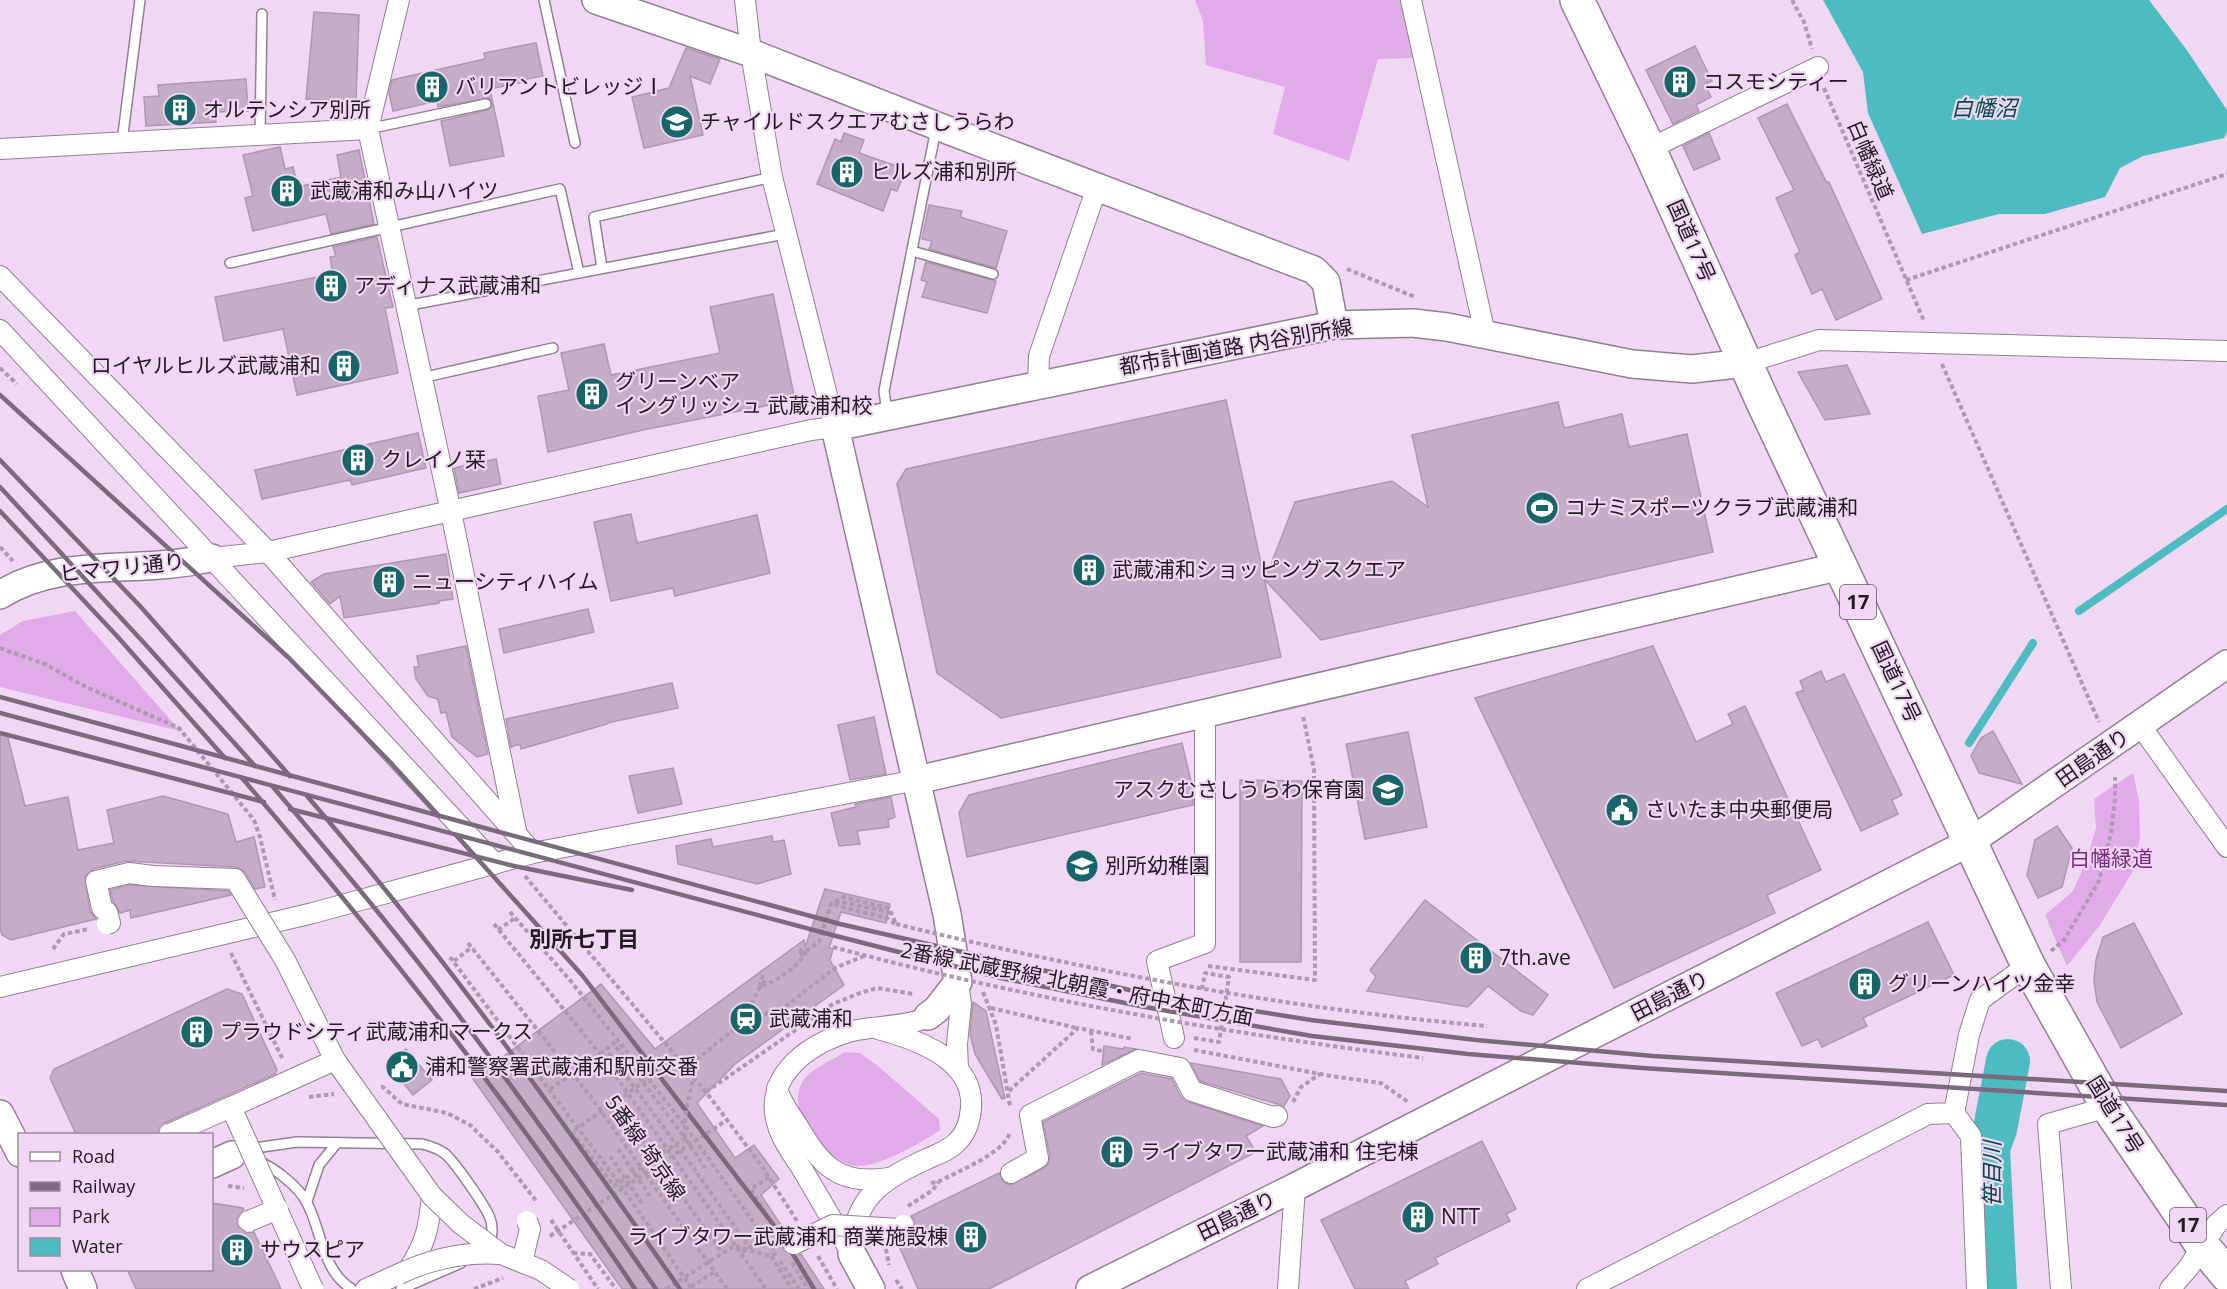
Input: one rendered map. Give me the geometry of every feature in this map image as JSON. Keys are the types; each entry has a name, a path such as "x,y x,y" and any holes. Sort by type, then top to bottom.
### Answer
{"highway":[{"name":"国道17号","path":"1577,0 1649,149 1763,402 1970,842 2039,958 2108,1107 2202,1245 2227,1275"}],"street":[{"path":"399,0 368,129 451,512 516,834"},
{"path":"596,0 751,53 1314,270 1326,282 1334,325"},
{"path":"745,0 751,53 772,177 835,427 948,922 961,1004 957,1044 958,1069"},
{"path":"1411,0 1485,334"},
{"path":"1649,149 1818,67"},
{"path":"0,149 368,129"},
{"path":"1038,385 1039,356 1097,187"},
{"path":"0,276 268,552 533,853"},
{"name":"都市計画道路 内谷別所線","path":"835,427 1334,325 1413,323 1485,334 1632,363 1692,369 1746,363"},
{"path":"0,330 495,864"},
{"path":"1746,363 1819,340 2227,351"},
{"path":"212,558 268,552 811,430 835,427"},
{"name":"ヒマワリ通り","path":"0,595 35,579 84,568 170,564 212,558"},
{"path":"0,987 313,913 533,853 916,780 1841,566"},
{"name":"田島通り","path":"1090,1289 1295,1187 1970,842 2227,664"},
{"path":"1174,1038 1157,961 1205,944 1205,714"},
{"path":"2140,725 2227,846"},
{"path":"107,924 110,923 107,912 102,908 96,881 129,873 235,879 285,960 334,1060 432,1196 461,1224 514,1258 542,1270 570,1289"},
{"path":"1977,1289 1971,1136 1954,1113 1969,1035 1980,1000 2039,958"},
{"path":"871,1289 782,1136 774,1108 777,1088 783,1074 792,1063 812,1050 841,1035 872,1027 908,1023 928,1016 937,1009 958,982"},
{"path":"852,1254 853,1232 867,1198 889,1178 946,1151 957,1142 965,1132 970,1120 972,1101 968,1087 958,1069 943,1056 926,1046 872,1027"},
{"path":"1011,1173 1038,1158 1029,1115 1139,1060 1155,1059 1180,1068 1192,1091 1273,1117 1277,1116"},
{"path":"173,1133 334,1060"},
{"path":"777,1088 810,1147 832,1170 855,1180 889,1178"},
{"path":"231,1107 313,1289"},
{"path":"2061,1289 2048,1124 2108,1107"},
{"path":"1587,1289 1929,1114 1954,1113"},
{"path":"0,1114 18,1149"},
{"path":"1288,1289 1295,1187"},
{"path":"408,1270 422,1249 427,1235 432,1196"},
{"path":"249,1221 278,1209"},
{"path":"2170,1289 2189,1267 2216,1225 2227,1215"},
{"path":"514,1258 531,1229 527,1221"},
{"path":"798,1236 833,1225 894,1224"},
{"path":"366,1289 428,1262 460,1254 514,1258"},
{"path":"76,1271 83,1289"}],"lane":[{"path":"122,142 141,0"},
{"path":"544,0 576,143"},
{"path":"260,135 262,14"},
{"path":"368,129 486,104"},
{"path":"888,417 884,391 937,126"},
{"path":"602,268 594,217 772,177"},
{"path":"230,263 560,189 579,273"},
{"path":"405,306 785,234"},
{"path":"912,250 993,274"},
{"path":"421,378 553,348"},
{"path":"222,1160 252,1148 297,1142 422,1144 445,1153 454,1162 491,1218 491,1241 475,1256"},
{"path":"307,1201 319,1165 337,1143"},
{"path":"222,1160 264,1163 286,1179 307,1201 331,1267 352,1289"},
{"path":"401,1289 475,1256 493,1251 508,1253 514,1258"}],"path":[{"name":"白幡緑道","path":"1792,0 1804,22 1827,96 1928,330"},
{"path":"1906,280 2227,174"},
{"path":"1314,270 1332,264 1419,298"},
{"path":"1940,357 2102,729"},
{"path":"0,548 13,562"},
{"path":"0,648 45,664 86,687 179,728 254,820 275,901"},
{"path":"1176,955 1186,963 1315,980 1314,769 1298,692"},
{"path":"2039,958 2064,940 2100,881 2111,833 2115,777"},
{"path":"525,876 706,1092 769,1177 798,1236 771,1256"},
{"path":"831,904 842,902 889,908 896,924"},
{"path":"831,904 842,902 887,918 896,924 1119,974 1314,1007 1487,1026"},
{"path":"799,953 819,942 831,904"},
{"path":"510,912 569,979 684,1124 799,1289"},
{"path":"498,930 515,918"},
{"path":"494,924 600,1054 766,1289"},
{"path":"53,949 64,934"},
{"name":"5番線 埼京線","path":"468,943 594,1101 727,1289"},
{"path":"454,961 472,947"},
{"name":"2番線 武蔵野線 北朝霞・府中本町方面","path":"833,947 1086,1006 1196,1027 1423,1058"},
{"path":"229,949 286,1066"},
{"path":"741,1024 766,979 802,960 806,951"},
{"path":"685,1138 614,1186 572,1132 667,1066 697,1059 741,1024 786,1006 835,968 864,956"},
{"path":"450,957 619,1183 691,1288 706,1274 714,1272"},
{"path":"1196,1027 1194,1038 1219,1042 1229,977 1205,973 1202,989"},
{"path":"991,1008 1078,1028"},
{"path":"1091,1031 1093,1049 1104,1052"},
{"path":"600,1054 618,1040"},
{"path":"613,1043 705,1168"},
{"path":"606,1049 749,1247"},
{"path":"685,1138 685,1117 697,1059"},
{"path":"550,1089 558,1087 572,1074"},
{"path":"1277,1116 1290,1107 1301,1087 1320,1074"},
{"path":"615,1102 722,1253"},
{"path":"545,1239 727,1120"},
{"path":"618,1149 652,1199"},
{"path":"609,1156 643,1205"},
{"path":"769,1177 751,1189 774,1228"},
{"path":"755,1237 759,1241"},
{"path":"742,1252 765,1238"},
{"path":"666,1289 734,1246 771,1256 792,1289"},
{"path":"813,1248 837,1289"},
{"path":"573,1253 590,1254 616,1289"},
{"path":"793,1266 808,1289"},
{"path":"474,1289 500,1278 507,1279"}],"green space":[{"path":"1195,0 1402,0 1414,58 1378,59 1349,161 1273,134 1285,87 1206,65 1203,21"},
{"path":"75,611 180,731 0,687 0,635 23,621"},
{"name":"白幡緑道","path":"2133,773 2139,801 2140,838 2133,871 2100,925 2067,966 2045,915 2073,891 2086,862 2096,828 2094,799"},
{"path":"845,1052 860,1053 878,1066 939,1119 940,1130 900,1153 865,1166 844,1163 831,1155 809,1132 802,1118 798,1104 799,1090 810,1073"}],"water":[{"name":"白幡沼","path":"1823,0 2149,0 2186,49 2227,110 2227,132 2224,138 2143,156 2120,168 2105,197 2045,214 1999,214 1922,234 1868,113 1863,72"}],"building":[{"path":"314,12 359,15 356,101 306,99"},
{"path":"536,43 543,76 490,89 504,156 450,166 441,121 488,110 493,106 489,98 438,107 437,101 393,111 389,93 392,80 485,59 484,53"},
{"name":"コスモシティー","path":"1695,46 1712,81 1705,84 1711,97 1696,105 1699,111 1673,124 1646,70"},
{"path":"686,48 720,59 710,84 690,76 703,135 644,148 632,97 669,88"},
{"name":"オルテンシア別所","path":"246,79 248,111 215,112 216,122 146,126 144,97 159,96 158,85"},
{"path":"1787,104 1827,183 1829,182 1882,299 1836,320 1822,289 1812,294 1795,255 1800,252 1776,198 1794,190 1758,118"},
{"name":"ヒルズ浦和別所","path":"844,133 864,140 859,153 902,168 900,173 904,174 897,191 891,189 883,211 817,184 835,139 841,142"},
{"path":"1709,133 1720,159 1694,170 1683,146"},
{"name":"武蔵浦和み山ハイツ","path":"280,147 285,169 293,167 298,187 341,177 337,155 359,150 374,224 331,234 326,214 253,231 245,198 253,196 243,155"},
{"path":"929,205 962,211 960,217 1007,231 996,268 929,249 932,241 922,239"},
{"path":"377,237 393,307 385,308 398,373 297,395 283,329 224,341 215,297 333,274 330,257 336,256 333,247"},
{"path":"926,262 996,281 987,313 922,297 927,282 921,280"},
{"path":"773,294 795,400 643,430 548,452 538,396 569,390 561,353 604,344 611,375 720,353 710,307"},
{"path":"1847,365 1870,414 1825,420 1798,372"},
{"name":"武蔵浦和ショッピングスクエア","path":"1226,400 1281,657 1001,718 937,673 897,484 906,469"},
{"path":"1558,402 1564,428 1622,414 1629,447 1687,434 1713,552 1321,640 1265,580 1295,502 1392,481 1428,507 1412,435"},
{"name":"クレイノ栞","path":"418,433 426,468 352,485 350,480 262,499 255,470"},
{"path":"496,459 501,484 459,493 454,468"},
{"path":"631,514 637,543 757,515 770,573 675,596 673,588 611,601 594,522"},
{"name":"ニューシティハイム","path":"446,554 453,599 439,601 439,603 344,618 340,596 330,604 311,582 324,574"},
{"path":"588,609 594,632 504,653 499,629"},
{"path":"466,646 488,754 477,757 452,737 446,712 441,713 438,699 428,696 416,679 414,667 419,667 417,656"},
{"path":"1653,646 1696,742 1733,724 1728,714 1745,706 1821,870 1767,895 1775,913 1614,988 1475,698"},
{"path":"1821,671 1826,682 1844,674 1902,795 1892,800 1898,814 1861,831 1796,693 1804,690 1800,681"},
{"path":"672,683 678,708 607,723 521,749 520,744 511,747 506,719"},
{"path":"874,717 886,774 850,780 838,725"},
{"path":"1993,731 2022,784 1979,773 1971,756 1981,738"},
{"path":"1408,732 1427,827 1365,839 1346,744"},
{"path":"7,734 25,806 68,797 78,850 114,843 107,810 163,796 228,814 236,842 254,837 265,887 255,889 245,872 236,867 126,861 93,869 85,877 90,911 96,919 11,940 2,935 0,927 0,735"},
{"path":"1182,743 1193,790 1193,805 967,857 959,813 969,795"},
{"path":"673,768 682,804 638,813 629,776"},
{"path":"1240,780 1302,781 1301,962 1240,962"},
{"path":"891,797 895,817 888,820 889,827 857,831 860,844 839,846 831,813 856,807 855,804"},
{"path":"2057,826 2072,848 2062,887 2038,898 2027,875 2035,840"},
{"path":"772,836 773,842 784,840 791,874 757,884 678,864 676,846 711,839 713,847"},
{"path":"130,885 228,891 231,895 131,918 130,910 120,913 110,890"},
{"name":"武蔵浦和","path":"825,889 890,904 886,923 841,912 829,948 833,949 830,960 844,985 735,1064 697,1103 735,1158 754,1145 779,1179 761,1195 787,1234 782,1243 784,1250 793,1256 801,1254 824,1289 622,1289 473,1079 601,984 655,1049 804,940 805,947"},
{"name":"7th.ave","path":"1425,900 1548,995 1533,1015 1521,1011 1488,986 1468,1007 1367,991 1376,977 1370,970"},
{"name":"グリーンハイツ金幸","path":"1928,922 1954,975 1863,1018 1867,1026 1822,1047 1818,1039 1802,1046 1776,993"},
{"path":"2134,923 2182,1014 2121,1048 2097,1002 2094,981 2096,960 2103,937"},
{"name":"プラウドシティ武蔵浦和マークス","path":"227,989 242,994 277,1070 275,1074 165,1123 160,1127 158,1133 76,1133 50,1078 54,1069"},
{"path":"973,1002 986,1011 1005,1098 1002,1099 975,1054 970,1034"},
{"path":"1104,1046 1123,1049 1124,1047 1136,1049 1102,1065"},
{"path":"406,1049 432,1080 413,1095 388,1064"},
{"path":"1191,1063 1281,1079 1290,1096 1284,1106 1200,1081"},
{"path":"1141,1073 1172,1079 1181,1097 1188,1102 1263,1126 1246,1136 1256,1152 989,1289 918,1289 899,1246 900,1241 914,1229 911,1216 999,1173 1004,1183 1011,1185 1044,1168 1050,1156 1043,1122"},
{"name":"NTT","path":"1482,1141 1516,1209 1506,1214 1510,1221 1435,1258 1438,1264 1405,1281 1409,1289 1355,1289 1321,1220"},
{"name":"サウスピア","path":"213,1203 243,1208 244,1210 237,1219 238,1226 247,1233 254,1232 281,1289 136,1289 128,1271 213,1271"}],"waterway":[{"path":"2079,611 2227,509"},
{"path":"1969,743 2033,643"},
{"name":"笹目川","path":"1995,1289 1988,1148 1995,1129 2008,1061"}],"railway":[{"path":"0,395 289,658 439,816"},
{"path":"0,460 140,606 290,776"},
{"path":"0,487 255,766"},
{"path":"0,511 116,635 225,758"},
{"path":"0,697 840,924 1147,994 1311,1020 1476,1040 1653,1056 2227,1091"},
{"path":"0,713 836,936 1001,978 1145,1007 1312,1036 1468,1054 1642,1068 2227,1105"},
{"path":"0,733 264,802"},
{"path":"242,778 346,901 446,1027 590,1222 635,1289"},
{"path":"273,787 354,882 432,980 546,1133 656,1289"},
{"path":"307,796 406,915 500,1038 680,1289"},
{"path":"290,809 514,866 632,890"},
{"path":"457,836 582,975 782,1236 814,1289"}],"place":[{"name":"コスモシティー","path":"1680,82"},
{"name":"バリアントビレッジⅠ","path":"432,87"},
{"name":"オルテンシア別所","path":"180,110"},
{"name":"チャイルドスクエアむさしうらわ","path":"677,122"},
{"name":"ヒルズ浦和別所","path":"847,172"},
{"name":"武蔵浦和み山ハイツ","path":"287,191"},
{"name":"アディナス武蔵浦和","path":"331,286"},
{"name":"ロイヤルヒルズ武蔵浦和","path":"344,366"},
{"name":"グリーンベア イングリッシュ 武蔵浦和校","path":"592,394"},
{"name":"クレイノ栞","path":"358,460"},
{"name":"コナミスポーツクラブ武蔵浦和","path":"1542,508"},
{"name":"武蔵浦和ショッピングスクエア","path":"1089,570"},
{"name":"ニューシティハイム","path":"389,582"},
{"name":"アスクむさしうらわ保育園","path":"1388,790"},
{"name":"さいたま中央郵便局","path":"1622,810"},
{"name":"別所幼稚園","path":"1082,866"},
{"name":"7th.ave","path":"1476,958"},
{"name":"グリーンハイツ金幸","path":"1865,984"},
{"name":"武蔵浦和","path":"746,1019"},
{"name":"プラウドシティ武蔵浦和マークス","path":"197,1032"},
{"name":"浦和警察署武蔵浦和駅前交番","path":"402,1067"},
{"name":"ライブタワー武蔵浦和 住宅棟","path":"1117,1152"},
{"name":"NTT","path":"1418,1217"},
{"name":"ライブタワー武蔵浦和 商業施設棟","path":"971,1237"},
{"name":"サウスピア","path":"237,1250"}],"district":[{"name":"別所七丁目","path":"584,939"}]}
